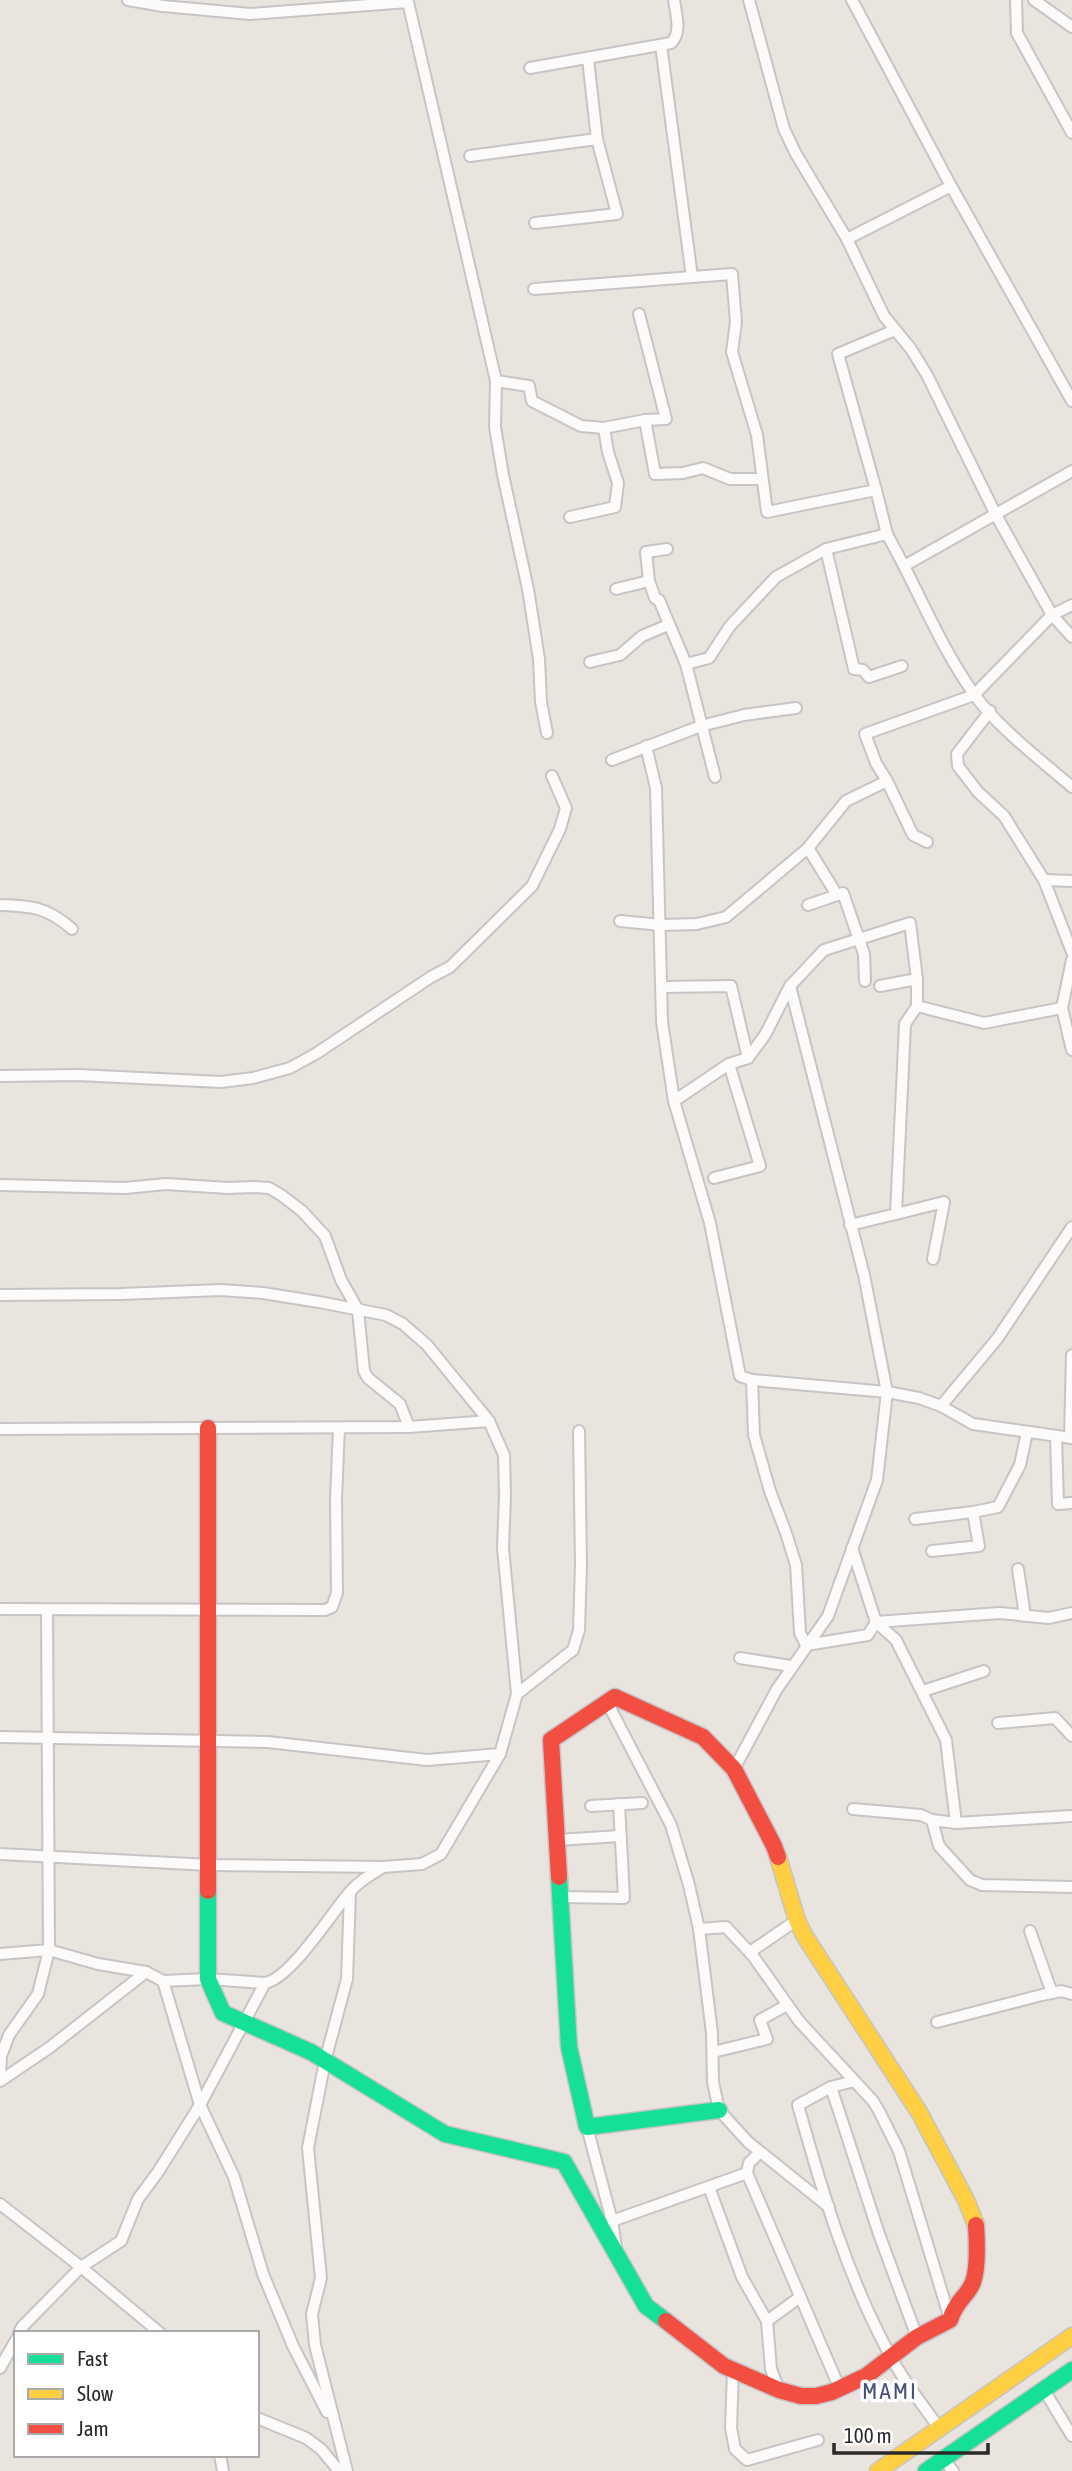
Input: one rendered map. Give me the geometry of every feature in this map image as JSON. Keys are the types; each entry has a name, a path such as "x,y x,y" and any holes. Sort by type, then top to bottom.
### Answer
{"main road":[{"path":"208,1428 208,1979 223,2013 311,2052 445,2134 564,2162 646,2306 706,2355 779,2390 801,2396 816,2396 840,2389 866,2376 917,2337 950,2319 954,2306 972,2282 977,2245 976,2224 919,2112 804,1935 774,1846 734,1769 703,1737 615,1697 551,1740 569,2047 587,2127 719,2110"},
{"path":"878,2471 1072,2336"},
{"path":"926,2471 948,2465 1072,2370"}],"street":[{"path":"128,0 250,14 408,2 496,381 495,427 540,659 541,702 547,733"},
{"path":"530,68 676,40 674,0"},
{"path":"749,0 784,129 796,155 848,239 884,316 911,349 927,375 996,515 1052,615 1072,637"},
{"path":"852,0 951,186 1072,401"},
{"path":"1016,0 1017,33 1072,133"},
{"path":"1034,0 1072,27"},
{"path":"661,45 692,277"},
{"path":"535,223 617,214 597,139 588,59"},
{"path":"470,156 597,139"},
{"path":"848,239 951,186"},
{"path":"534,289 732,274 736,322 732,352 757,435 767,513 876,490"},
{"path":"496,381 529,386 532,401 581,426 604,428 666,419 639,314"},
{"path":"895,330 838,354 887,534 935,628 974,695 1016,738 1072,786"},
{"path":"645,420 655,474 683,473 703,468 730,479 762,479"},
{"path":"570,517 615,507 618,483 604,428"},
{"path":"904,566 1072,471"},
{"path":"686,664 709,658 730,626 776,577 826,549 887,534"},
{"path":"667,549 646,552 649,581 686,664 715,777"},
{"path":"826,549 854,669 863,670 869,677 902,666"},
{"path":"616,589 649,581"},
{"path":"927,842 913,835 876,763 865,734 974,695 1052,615 1072,606"},
{"path":"590,662 620,655 642,636 668,625"},
{"path":"612,760 701,726 744,715 796,708"},
{"path":"990,711 957,754 958,766 978,792 1004,816 1044,880 1072,952"},
{"path":"646,746 656,788 663,1022 674,1101 710,1223 740,1377 887,1392 919,1398 941,1406 974,1424 1071,1438 1072,1355"},
{"path":"0,1076 78,1075 221,1082 242,1080 290,1068 450,967 532,886 560,829 566,808 552,776"},
{"path":"620,921 661,925 697,924 726,917 808,848 846,801 887,781"},
{"path":"808,848 837,895"},
{"path":"1044,880 1072,881"},
{"path":"808,905 843,893 864,954 864,981"},
{"path":"0,905 34,906 56,915 72,929"},
{"path":"674,1101 729,1064 748,1058 765,1035 790,986 824,950 910,923 917,979 917,1006 905,1024 896,1214"},
{"path":"1072,960 1062,1007 1072,1050"},
{"path":"880,986 917,979"},
{"path":"662,987 731,986 748,1058"},
{"path":"734,1769 791,1666 828,1616 877,1480 887,1392 864,1275 790,986"},
{"path":"917,1006 985,1023 1062,1007"},
{"path":"714,1178 760,1166 729,1064"},
{"path":"0,1185 125,1188 171,1184 269,1188 293,1203 325,1237 341,1280 358,1310 364,1371 368,1378 400,1404 409,1427"},
{"path":"850,1225 943,1202 933,1259"},
{"path":"941,1406 997,1339 1072,1227"},
{"path":"0,1295 221,1290 263,1293 386,1315 404,1324 432,1351 489,1421 504,1455 503,1548 517,1694 500,1754 441,1854 422,1864 383,1867 210,1865 0,1854"},
{"path":"752,1380 754,1435 796,1565 800,1633 806,1645"},
{"path":"0,1429 409,1427 489,1421"},
{"path":"0,1609 325,1610 332,1607 337,1593 336,1499 339,1427"},
{"path":"517,1694 573,1650 579,1630 579,1431"},
{"path":"915,1519 972,1513 998,1507 1020,1465 1027,1432"},
{"path":"1056,1436 1058,1504 1072,1503"},
{"path":"932,1551 979,1546 972,1513"},
{"path":"852,1548 876,1622 896,1640 946,1740 956,1823"},
{"path":"1018,1569 1024,1616"},
{"path":"0,2078 1,2056 9,2035 38,1994 49,1950 47,1610"},
{"path":"876,1622 1000,1613 1049,1618 1072,1613"},
{"path":"806,1645 868,1635 876,1622"},
{"path":"740,1658 791,1666"},
{"path":"923,1691 984,1671"},
{"path":"607,1702 671,1825 690,1885 699,1929 713,2052 713,2082 719,2110 748,2142 829,2207"},
{"path":"998,1723 1055,1718 1072,1736"},
{"path":"0,1737 209,1739 302,1744 427,1760 500,1754"},
{"path":"591,1806 642,1803"},
{"path":"561,1897 624,1898 619,1804"},
{"path":"853,1809 921,1815 932,1820 956,1823 1072,1815"},
{"path":"932,1820 939,1846 970,1880 982,1885 1072,1887"},
{"path":"557,1840 620,1836"},
{"path":"0,1954 49,1950 98,1964 146,1972 163,1981 208,1979 272,1982 289,1967 350,1892 366,1877 383,1867"},
{"path":"347,2471 315,2345 312,2314 321,2278 308,2148 325,2061 347,1979 350,1892"},
{"path":"750,1952 797,1920"},
{"path":"699,1929 726,1927 750,1952 799,2021 873,2101 899,2151 950,2319"},
{"path":"1030,1931 1052,1993"},
{"path":"0,2078 49,2048 146,1972"},
{"path":"163,1981 201,2105 234,2177 268,2286 293,2346 335,2429"},
{"path":"20,2331 82,2267 121,2241 138,2199 201,2105 265,1983"},
{"path":"937,2022 1061,1991 1072,1994"},
{"path":"713,2052 767,2039 760,2020 787,2005"},
{"path":"853,2081 831,2087 799,2105 818,2177 861,2293 891,2358 939,2428"},
{"path":"831,2087 879,2234 917,2337"},
{"path":"587,2127 618,2254"},
{"path":"760,2152 749,2163 747,2173 840,2389"},
{"path":"612,2221 747,2173"},
{"path":"709,2187 742,2277 767,2320 771,2369 779,2390"},
{"path":"0,2204 82,2267 158,2331"},
{"path":"767,2320 800,2297"},
{"path":"0,2368 14,2344"},
{"path":"733,2370 731,2428 735,2449 747,2460 818,2440"},
{"path":"1044,2390 1072,2436"},
{"path":"259,2419 306,2438 321,2449 339,2471"}],"traffic: fast":[{"path":"559,1877 569,2047 587,2127 719,2110"},
{"path":"208,1891 208,1979 223,2013 311,2052 445,2134 564,2162 646,2306 666,2321"},
{"path":"926,2471 1072,2370"}],"traffic: slow":[{"path":"778,1857 804,1935 919,2112 966,2200 976,2225"},
{"path":"878,2471 1072,2336"}],"traffic: jam":[{"path":"208,1428 208,1891"},
{"path":"559,1877 551,1740 615,1697 703,1737 734,1769 778,1857"},
{"path":"666,2321 724,2366 779,2390 801,2396 832,2392 866,2376 917,2337 950,2320 975,2276 976,2225"}],"district":[{"name":"MAMI","path":"890,2391"}]}
